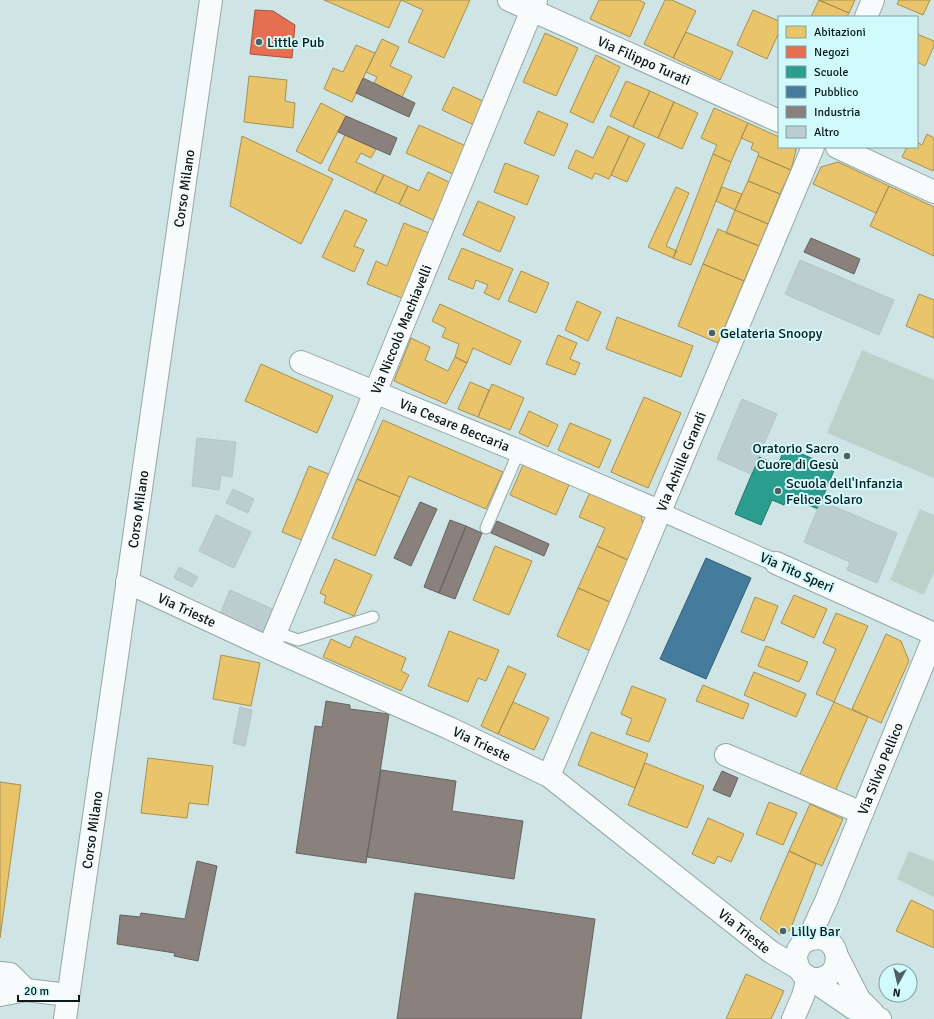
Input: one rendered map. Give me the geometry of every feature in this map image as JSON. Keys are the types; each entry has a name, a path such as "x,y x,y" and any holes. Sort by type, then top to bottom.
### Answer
{"street":[{"name":"Corso Milano","path":"65,1019 211,0"},
{"name":"Via Filippo Turati","path":"509,0 534,5 778,120"},
{"path":"866,16 873,0"},
{"name":"Via Niccolò Machiavelli","path":"272,640 534,5"},
{"name":"Via Achille Grandi","path":"549,776 813,148"},
{"path":"839,148 934,192"},
{"name":"Via Cesare Beccaria","path":"301,362 519,451 659,512"},
{"name":"Via Tito Speri","path":"659,512 776,563 933,640"},
{"name":"Via Trieste","path":"128,582 272,640 549,776 771,952 853,1008 878,1018"},
{"name":"Via Silvio Pellico","path":"817,940 826,901 933,640"},
{"path":"726,755 862,813"},
{"path":"817,940 834,946 838,958 834,970 827,977 819,979 806,975 796,961 797,951 803,943 817,940"},
{"name":"Via Trieste","path":"838,958 859,999 878,1018"},
{"path":"0,973 10,974 26,990"},
{"path":"794,1019 803,996 806,975"},
{"path":"0,995 26,990 68,995"}],"lane":[{"name":"Via Cesare Beccaria","path":"486,528 519,451"},
{"path":"272,640 298,640 373,617"}],"green space":[{"path":"862,350 934,380 934,478 827,433"},
{"path":"920,509 934,515 934,572 924,595 890,580"},
{"path":"909,851 934,861 934,897 897,879"}],"building: Abitazioni":[{"path":"324,0 401,0 389,28"},
{"path":"401,0 470,0 444,58 408,42 423,10"},
{"path":"599,0 639,0 645,3 630,37 590,19"},
{"path":"665,0 672,0 696,11 673,58 644,44"},
{"path":"818,0 855,0 849,13"},
{"path":"819,0 849,13 848,16 811,16"},
{"path":"899,0 930,0 923,15 897,4"},
{"path":"753,10 778,21 778,34 767,59 737,45"},
{"path":"686,32 733,52 720,80 673,58"},
{"path":"545,33 578,48 556,96 523,82"},
{"path":"918,34 934,41 934,46 925,66 918,62"},
{"path":"382,39 399,47 390,66 412,76 402,97 374,83 377,77 366,72"},
{"path":"356,45 375,53 352,102 324,89 333,68 343,72"},
{"path":"596,55 620,67 593,123 570,112"},
{"path":"249,76 287,80 285,101 295,103 293,128 244,122"},
{"path":"626,81 650,91 633,127 610,116"},
{"path":"453,87 485,102 474,125 442,110"},
{"path":"650,91 674,102 658,138 633,127"},
{"path":"674,102 698,113 682,149 658,138"},
{"path":"321,103 346,116 321,164 296,151"},
{"path":"714,108 748,123 731,162 713,154 717,145 701,138"},
{"path":"538,111 568,124 554,156 524,143"},
{"path":"748,123 778,137 778,148 796,148 791,170 758,156 759,153 751,149 753,143 741,138"},
{"path":"419,125 466,146 453,174 406,153"},
{"path":"608,126 629,136 609,179 595,173 592,179 568,168 576,150 593,158"},
{"path":"927,134 934,138 933,171 902,157 906,148 918,148 918,143 922,145"},
{"path":"345,135 376,149 371,158 361,153 356,162 384,175 375,193 328,170"},
{"path":"242,136 333,179 301,244 230,206"},
{"path":"629,136 645,144 627,182 611,175"},
{"path":"713,154 731,162 691,265 673,258"},
{"path":"758,156 791,170 780,194 748,181"},
{"path":"838,162 889,186 876,213 813,184 821,167"},
{"path":"505,163 539,176 527,205 494,192"},
{"path":"428,172 451,183 433,220 399,204 408,186 419,191"},
{"path":"384,175 408,186 399,204 375,193"},
{"path":"748,181 780,194 768,224 735,210"},
{"path":"889,186 934,207 934,256 870,226"},
{"path":"676,187 689,193 666,246 677,251 673,258 648,247"},
{"path":"722,187 742,194 735,210 716,201"},
{"path":"478,201 515,217 500,252 463,235"},
{"path":"345,210 367,220 354,246 364,250 354,272 322,257"},
{"path":"735,210 768,224 759,246 726,233"},
{"path":"404,223 429,233 402,298 367,284 376,261 387,266"},
{"path":"718,229 759,246 744,281 703,264"},
{"path":"462,248 513,269 499,300 484,293 488,285 476,280 473,289 448,279"},
{"path":"703,264 744,281 718,343 678,326"},
{"path":"521,271 549,283 536,313 508,301"},
{"path":"919,294 934,300 934,338 906,326"},
{"path":"577,301 601,312 588,341 565,330"},
{"path":"440,304 521,341 510,365 473,348 467,363 455,357 459,344 442,337 446,328 432,321"},
{"path":"617,317 693,346 681,377 606,349"},
{"path":"558,335 577,343 570,359 580,363 575,375 546,364"},
{"path":"411,338 430,347 425,360 448,371 455,357 467,363 446,404 394,381"},
{"path":"261,364 333,396 317,433 245,401"},
{"path":"470,382 489,390 478,417 458,409"},
{"path":"492,384 524,398 510,430 478,417"},
{"path":"644,397 681,413 648,488 611,472"},
{"path":"529,411 558,425 548,447 519,433"},
{"path":"383,420 503,472 486,509 409,476 400,497 357,479"},
{"path":"570,423 611,440 599,468 558,450"},
{"path":"523,465 569,485 556,515 510,495"},
{"path":"309,466 331,475 304,541 282,532"},
{"path":"357,479 400,497 375,556 332,538"},
{"path":"590,492 641,515 644,531 630,561 597,546 605,528 579,517"},
{"path":"495,546 532,561 509,615 473,600"},
{"path":"597,546 630,561 612,603 578,588"},
{"path":"335,559 372,575 354,616 324,603 326,596 320,593"},
{"path":"578,588 612,603 590,651 557,636"},
{"path":"794,595 827,609 814,638 781,623"},
{"path":"755,597 778,606 764,641 741,632"},
{"path":"836,613 868,626 834,702 816,694 836,649 823,643"},
{"path":"449,631 499,650 486,681 478,678 468,702 428,686"},
{"path":"886,634 901,641 909,661 881,723 852,709"},
{"path":"355,636 406,658 401,671 409,675 401,691 323,657 331,639 350,648"},
{"path":"766,646 808,662 799,682 758,666"},
{"path":"221,655 260,663 251,706 213,699"},
{"path":"508,666 526,674 498,734 481,726"},
{"path":"754,672 806,694 796,717 744,695"},
{"path":"703,685 749,704 743,719 696,701"},
{"path":"632,686 666,699 649,742 626,734 632,719 621,714"},
{"path":"513,702 549,718 534,750 498,734"},
{"path":"834,702 868,717 833,796 797,780"},
{"path":"591,732 648,754 635,788 578,765"},
{"path":"148,758 213,766 208,805 189,803 187,818 141,813"},
{"path":"645,763 704,786 687,828 628,805"},
{"path":"0,782 21,785 0,938"},
{"path":"769,802 797,813 783,845 756,834"},
{"path":"810,804 843,819 822,866 789,851"},
{"path":"708,818 744,834 731,862 718,856 714,864 692,854"},
{"path":"789,851 816,864 790,930 780,935 760,919"},
{"path":"911,900 934,911 934,948 896,931"},
{"path":"746,974 784,991 771,1019 726,1019"}],"building: Negozi":[{"path":"255,10 273,11 295,25 292,58 250,54"}],"building: Scuole":[{"path":"785,447 835,468 818,509 788,496 784,505 772,500 761,525 735,514 759,457 778,465"}],"building: Pubblico":[{"path":"706,558 751,578 706,679 660,659"}],"building: Industria":[{"path":"363,78 415,103 409,117 356,93"},
{"path":"346,116 397,138 390,155 338,132"},
{"path":"811,238 860,259 854,274 804,252"},
{"path":"420,502 437,509 411,566 394,558"},
{"path":"450,520 466,526 439,593 424,587"},
{"path":"497,521 549,544 544,556 491,533"},
{"path":"466,526 482,533 455,599 439,593"},
{"path":"326,701 350,705 350,709 389,714 366,863 296,853 315,726 322,727"},
{"path":"381,770 456,781 452,811 523,821 514,879 367,857"},
{"path":"722,771 738,778 730,797 713,790"},
{"path":"197,861 217,866 198,961 174,956 175,953 117,944 120,915 140,917 141,913 185,919"},
{"path":"415,893 595,919 581,1019 397,1019"}],"building: Altro":[{"path":"800,260 894,300 879,335 785,294"},
{"path":"742,399 777,414 751,474 717,459"},
{"path":"197,438 236,442 232,477 221,475 219,490 192,486"},
{"path":"233,489 254,499 248,513 226,503"},
{"path":"821,501 897,533 877,583 847,570 850,562 804,542"},
{"path":"216,515 251,532 234,568 199,551"},
{"path":"179,567 198,577 192,587 174,578"},
{"path":"230,590 279,612 268,635 220,614"},
{"path":"240,707 252,710 245,746 233,743"}],"place":[{"name":"Little Pub","path":"259,42"},
{"name":"Gelateria Snoopy","path":"712,333"},
{"name":"Oratorio Sacro Cuore di Gesù","path":"847,456"},
{"name":"Scuola dell'Infanzia Felice Solaro","path":"778,491"},
{"name":"Lilly Bar","path":"783,931"}]}
